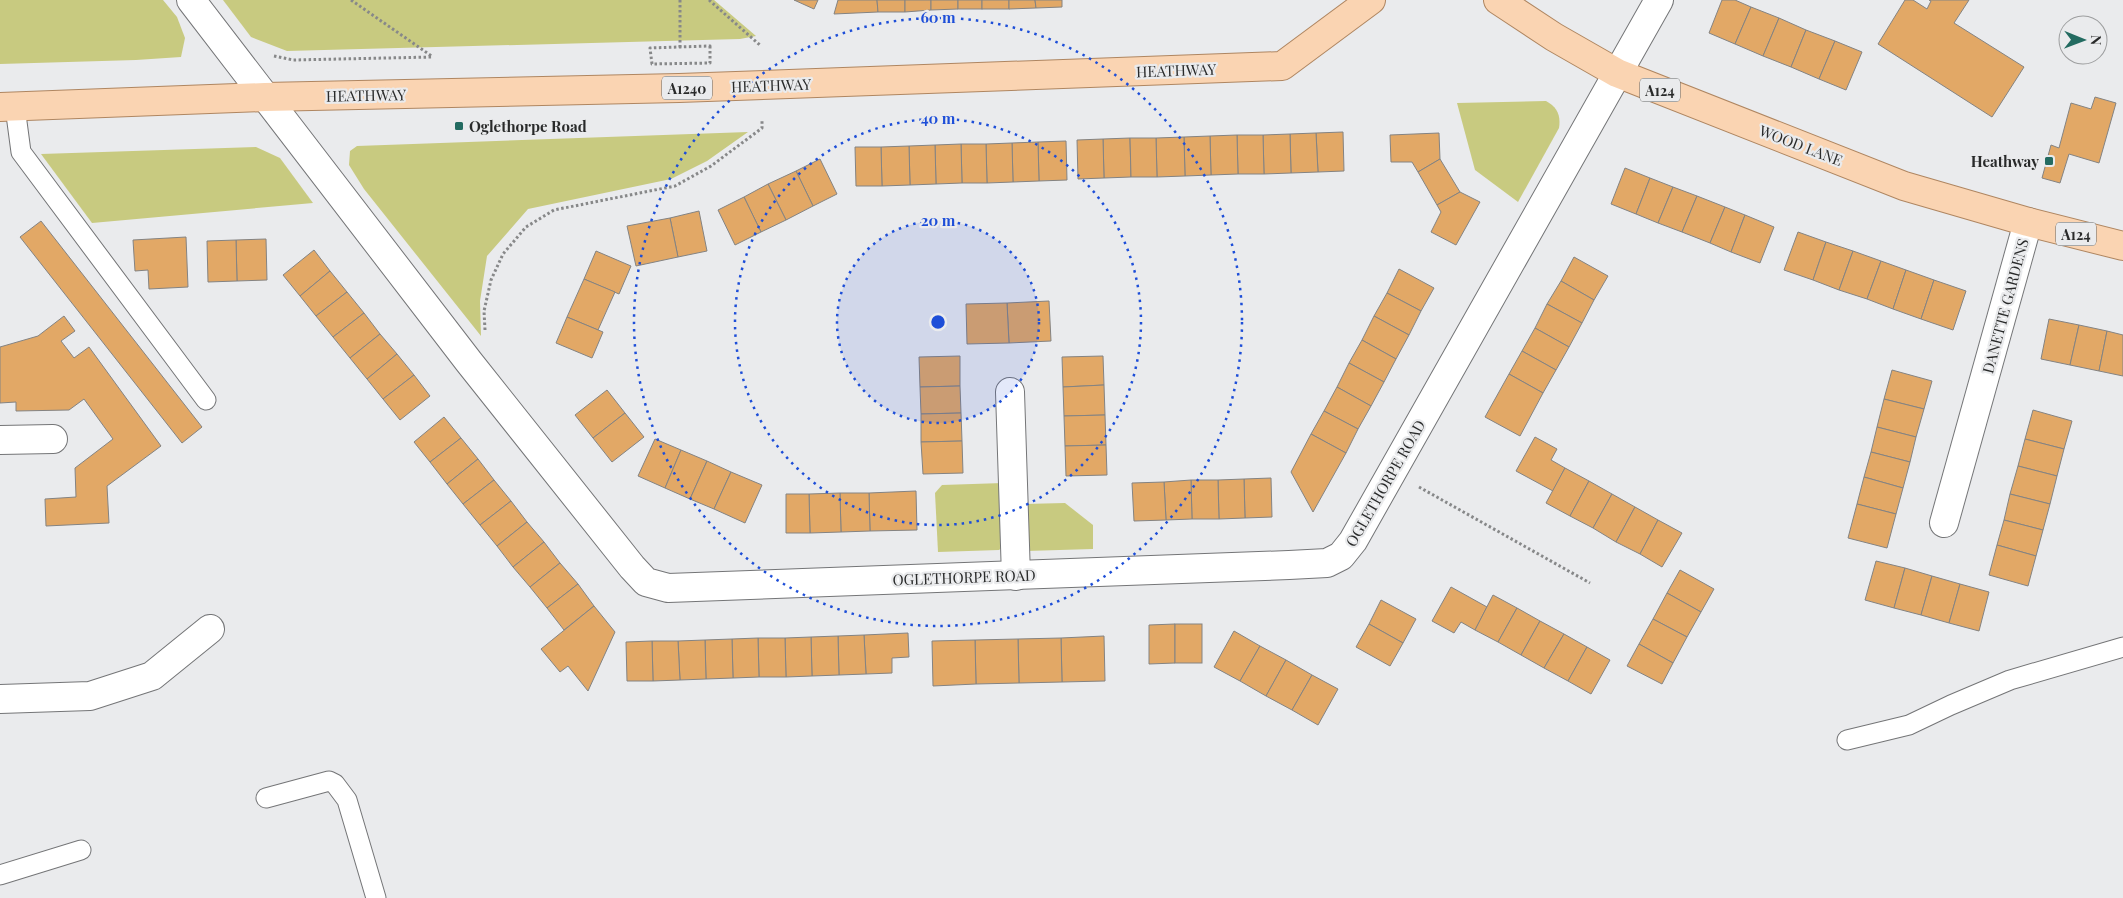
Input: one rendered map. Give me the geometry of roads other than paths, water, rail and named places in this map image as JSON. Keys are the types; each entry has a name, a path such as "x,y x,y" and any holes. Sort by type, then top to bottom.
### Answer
{"main road":[{"name":"HEATHWAY","path":"7,107 265,97 688,88 1282,66 1371,0"},
{"name":"WOOD LANE","path":"1498,0 1554,37 1617,73 1904,186 2028,222 2123,246"}],"street":[{"name":"OGLETHORPE ROAD","path":"190,0 469,362 632,567 646,582 668,588 1327,563 1341,556 1353,541 1659,0"},
{"name":"DANETTE GARDENS","path":"1944,523 2028,222"},
{"path":"1010,392 1016,576"},
{"path":"0,440 53,439"},
{"path":"0,699 90,696 152,676 210,629"}],"lane":[{"path":"7,107 21,152 206,400"},
{"path":"1847,740 1909,725 2010,680 2123,647"},
{"path":"266,798 329,781 335,784 348,800 376,898"},
{"path":"0,875 81,850"}],"place":[{"name":"Oglethorpe Road","path":"459,126"},
{"name":"Heathway","path":"2049,161"}]}
